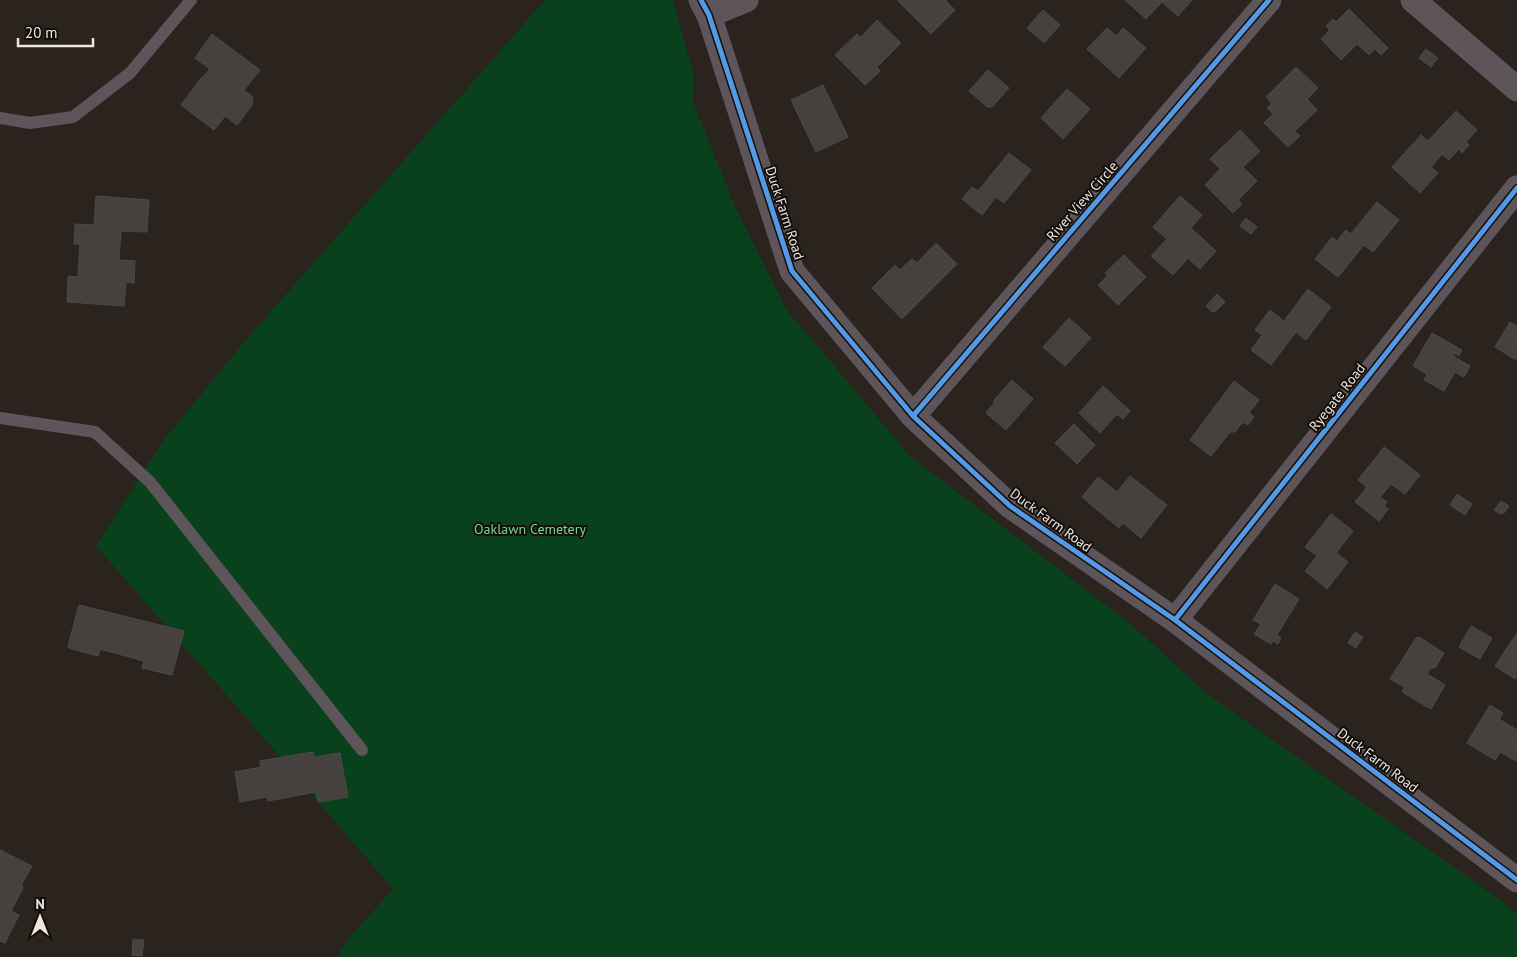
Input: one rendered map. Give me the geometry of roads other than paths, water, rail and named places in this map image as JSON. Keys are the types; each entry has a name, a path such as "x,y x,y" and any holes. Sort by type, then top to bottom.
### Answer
{"street":[{"path":"705,7 746,0"},
{"name":"River View Circle","path":"913,416 1269,0"},
{"path":"1413,0 1517,89"},
{"name":"Duck Farm Road","path":"705,7 792,271 913,416 1010,506 1174,620 1517,880"},
{"name":"Ryegate Road","path":"1174,620 1517,188"}],"lane":[{"path":"0,118 30,122 72,117 130,73 191,0"},
{"path":"0,418 95,432 150,482 362,750"}],"park label":[{"name":"Oaklawn Cemetery","path":"530,529"}]}
